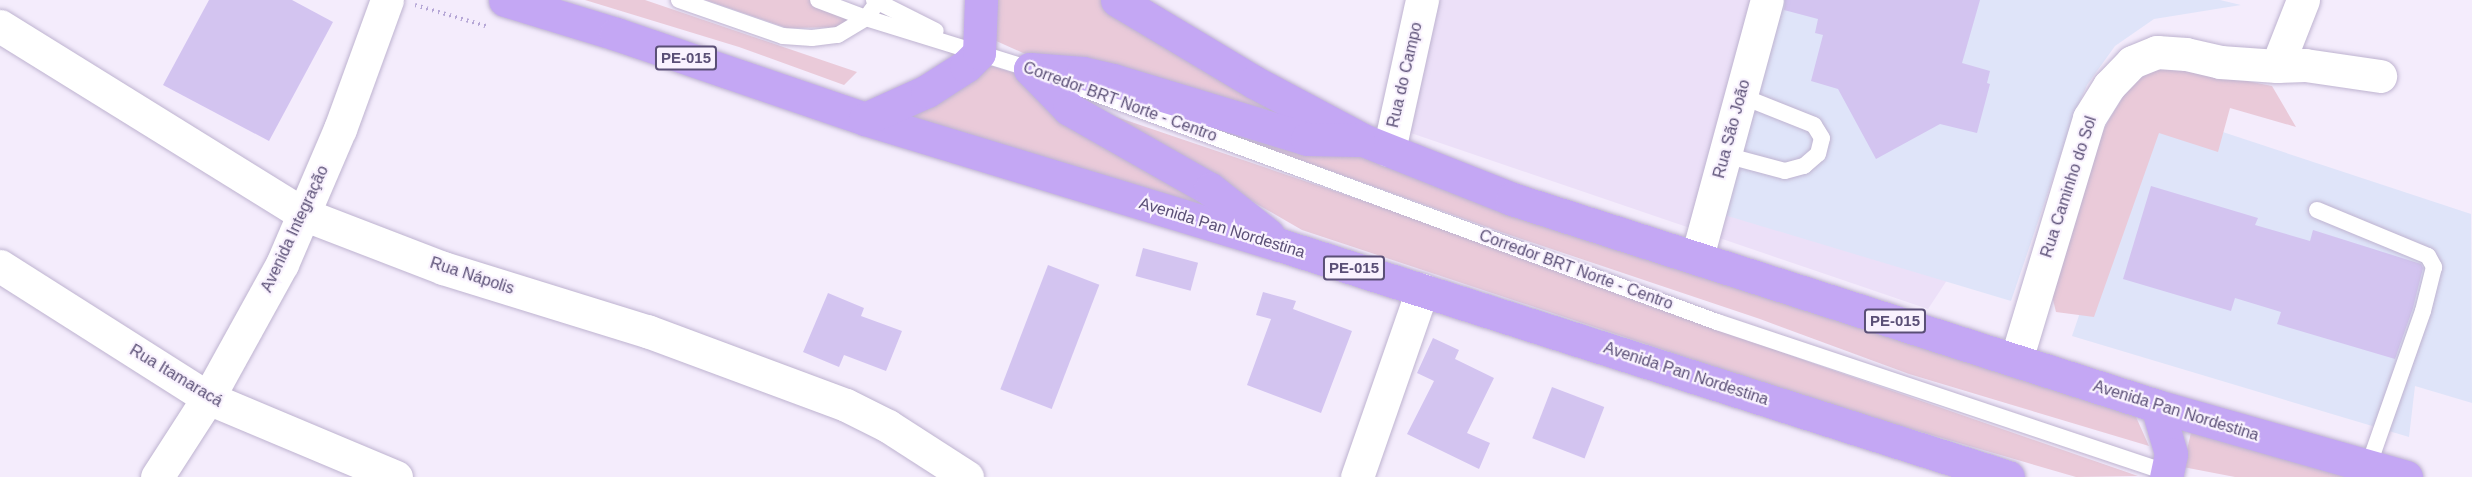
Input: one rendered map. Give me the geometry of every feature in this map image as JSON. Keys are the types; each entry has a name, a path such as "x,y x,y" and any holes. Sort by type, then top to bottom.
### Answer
{"highway":[{"name":"Avenida Pan Nordestina","path":"505,0 616,34 865,119 1280,245 2008,477"},
{"path":"865,119 951,77 978,53 981,0"},
{"name":"Avenida Pan Nordestina","path":"1117,0 1254,82 1376,145 1512,199 2157,406 2406,477"},
{"path":"1030,69 1083,74 1113,81 1307,139 1376,145"},
{"path":"1030,69 1069,109 1210,189 1280,245"},
{"path":"2157,406 2171,454 2171,476"}],"street":[{"name":"Avenida Integração","path":"157,477 208,398 282,264 340,129 387,0"},
{"name":"Rua do Campo","path":"1376,145 1422,0"},
{"name":"Rua São João","path":"1697,257 1767,0"},
{"path":"2277,66 2303,0"},
{"name":"Rua Nápolis","path":"0,26 303,214 443,268 647,331 846,405 888,426 967,477"},
{"name":"Rua Caminho do Sol","path":"2016,360 2089,118 2109,86 2132,62 2157,52 2186,54 2220,62 2305,66 2380,76"},
{"name":"Rua Itamaracá","path":"0,266 208,398 396,477"},
{"path":"1357,477 1422,290"}],"lane":[{"path":"679,0 783,36 812,38 837,35 866,18 877,1 978,53"},
{"path":"818,0 866,18 978,53"},
{"name":"Corredor BRT Norte - Centro","path":"978,53 1030,69 1717,322 2171,476"},
{"path":"1725,154 1785,171 1804,166 1818,154 1822,138 1814,125 1741,96"},
{"path":"2317,210 2428,256 2434,267 2423,311 2368,466"}],"shaded area":[{"path":"585,0 645,0 857,72 844,85 739,47"},
{"path":"706,0 818,0 854,13 851,27 787,28"},
{"path":"991,0 1107,0 1287,115 1154,79 1023,53 994,40"},
{"path":"1415,0 2132,0 1928,309 1402,130"},
{"path":"1780,0 2220,0 2241,5 2154,19 2115,46 2087,85 2076,110 2011,301 1721,214"},
{"path":"985,64 1027,77 1235,220 890,118"},
{"path":"2156,66 2176,67 2272,86 2296,127 2230,108 2218,152 2159,133 2094,317 2056,312 2051,292 2091,157 2107,123 2131,84"},
{"path":"2150,108 2471,214 2472,403 2415,386 2409,437 2072,336"},
{"path":"1093,109 1390,210 1809,362 2138,476 2076,477 1839,408 1302,230"},
{"path":"1245,140 1303,149 1365,152 2116,404 2136,417 2149,446 1909,374 1760,319 1501,232"},
{"path":"2193,424 2375,477 2235,477 2183,467"}],"building":[{"path":"209,0 292,0 333,22 269,141 163,85"},
{"path":"1785,0 1980,0 1962,63 1990,71 1987,83 1990,84 1977,133 1940,124 1876,159 1838,89 1811,81 1823,35 1815,33 1818,19 1784,10"},
{"path":"2151,186 2258,218 2255,225 2310,241 2313,230 2421,264 2423,268 2413,308 2395,359 2277,324 2281,312 2235,298 2231,311 2123,279"},
{"path":"1143,248 1198,263 1191,291 1135,276"},
{"path":"1048,265 1099,285 1052,409 1000,389"},
{"path":"1263,292 1296,301 1293,309 1352,331 1321,413 1247,385 1271,319 1256,315"},
{"path":"828,293 864,308 861,316 902,331 886,371 844,355 839,367 803,352"},
{"path":"1433,338 1459,350 1455,359 1494,378 1467,433 1490,443 1479,469 1407,434 1434,381 1417,373"},
{"path":"1552,387 1604,407 1585,458 1532,438"}]}
